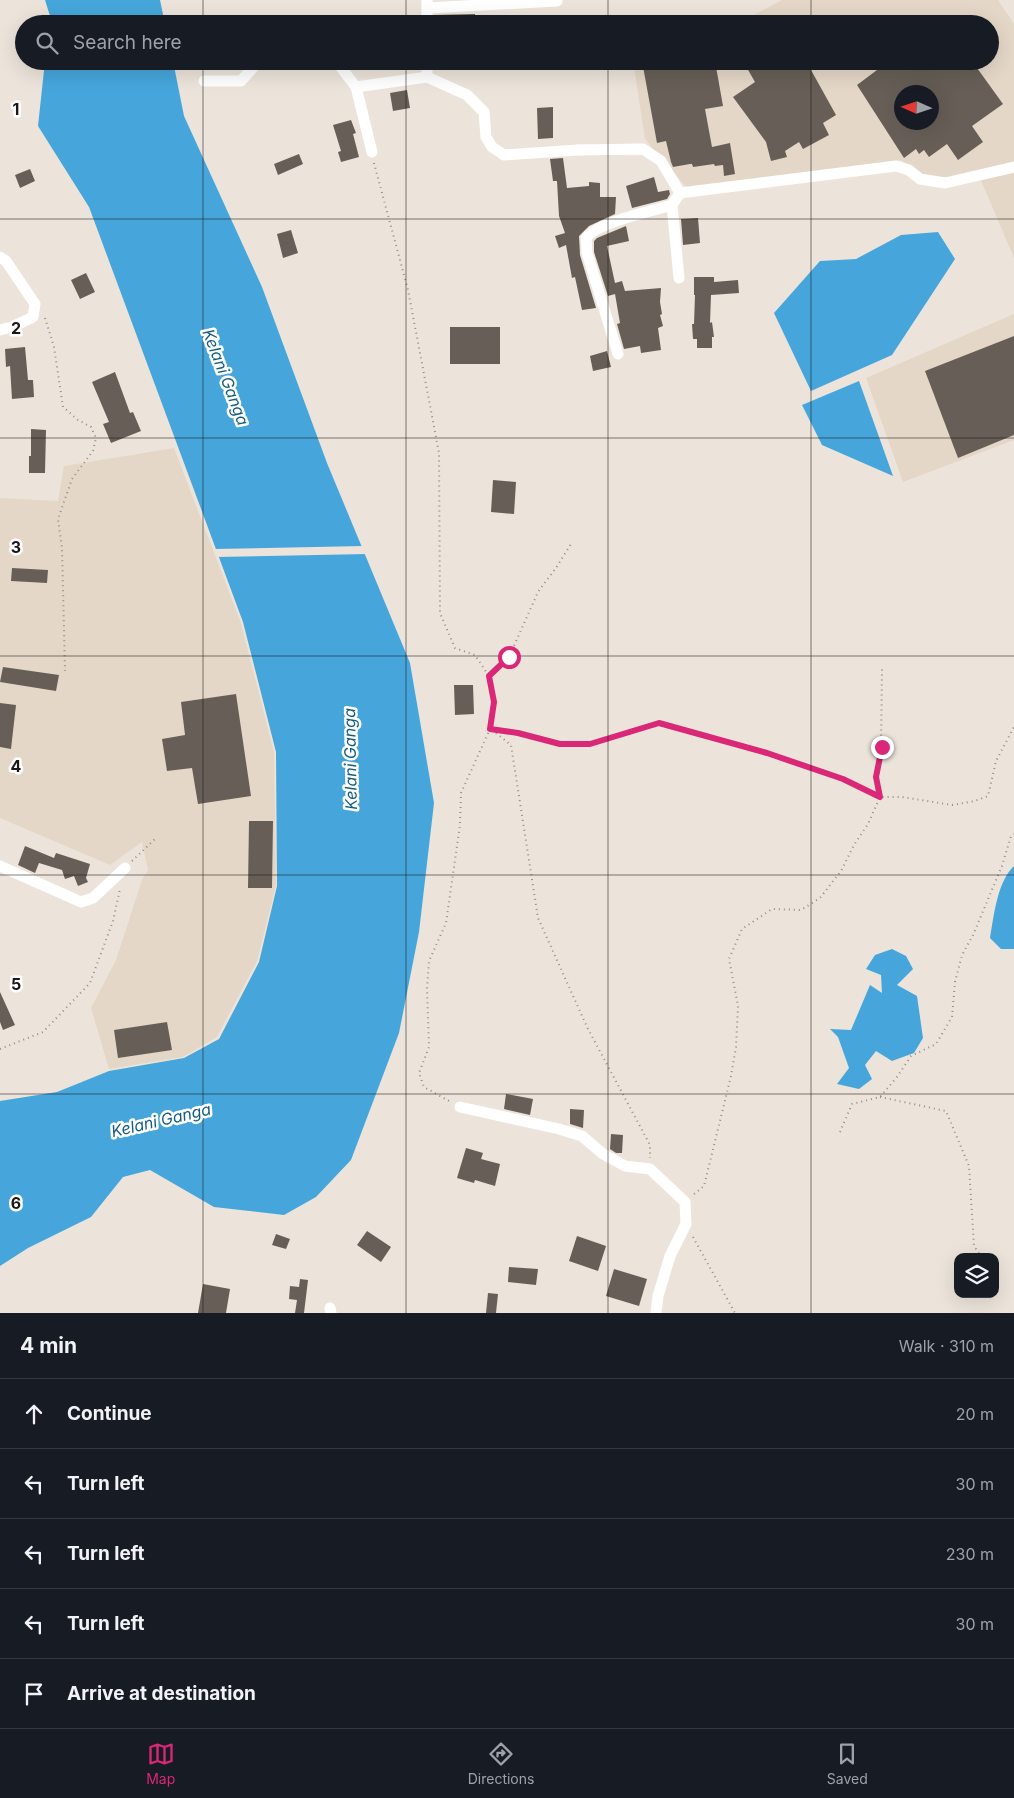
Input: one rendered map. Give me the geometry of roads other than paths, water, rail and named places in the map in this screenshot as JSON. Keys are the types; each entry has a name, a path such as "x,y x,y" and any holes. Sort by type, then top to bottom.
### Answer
{"street":[{"path":"427,4 557,1"},
{"path":"204,81 241,81 251,70"},
{"path":"343,70 356,86 372,152"},
{"path":"427,70 427,77"},
{"path":"356,86 427,77 467,95 484,112 486,137 492,147 504,155 577,150 643,149 661,161 680,193"},
{"path":"679,278 672,205 680,193 896,166 908,170 920,179 945,183 1014,166"},
{"path":"618,354 587,252 586,238 591,232 609,224 672,205"},
{"path":"0,257 6,261 35,304 33,317 12,327 0,330"},
{"path":"0,866 81,902 93,898 125,868"},
{"path":"460,1107 582,1136 603,1154 625,1166 650,1169 685,1202 686,1224 670,1256 658,1296 656,1313"}],"water":[{"path":"45,0 160,0 163,15 50,15"},
{"name":"Kelani Ganga","path":"44,70 175,70 184,116 262,287 327,463 410,663 434,803 419,932 399,1033 351,1160 316,1197 284,1215 214,1207 150,1170 123,1177 91,1217 28,1248 0,1266 0,1101 57,1092 109,1071 184,1058 219,1039 259,962 277,886 276,752 243,622 89,207 38,126"},
{"path":"938,232 955,259 892,355 811,391 774,313 820,261 856,259 901,235"},
{"path":"859,381 893,476 822,445 802,405"},
{"path":"1014,866 1014,949 1001,949 990,938 1000,890 1008,873"},
{"path":"892,949 906,956 913,969 897,985 917,996 923,1038 914,1053 892,1061 876,1051 865,1065 872,1079 859,1089 837,1084 849,1068 838,1037 830,1029 851,1030 870,985 882,993 881,975 866,969 875,955"}]}
